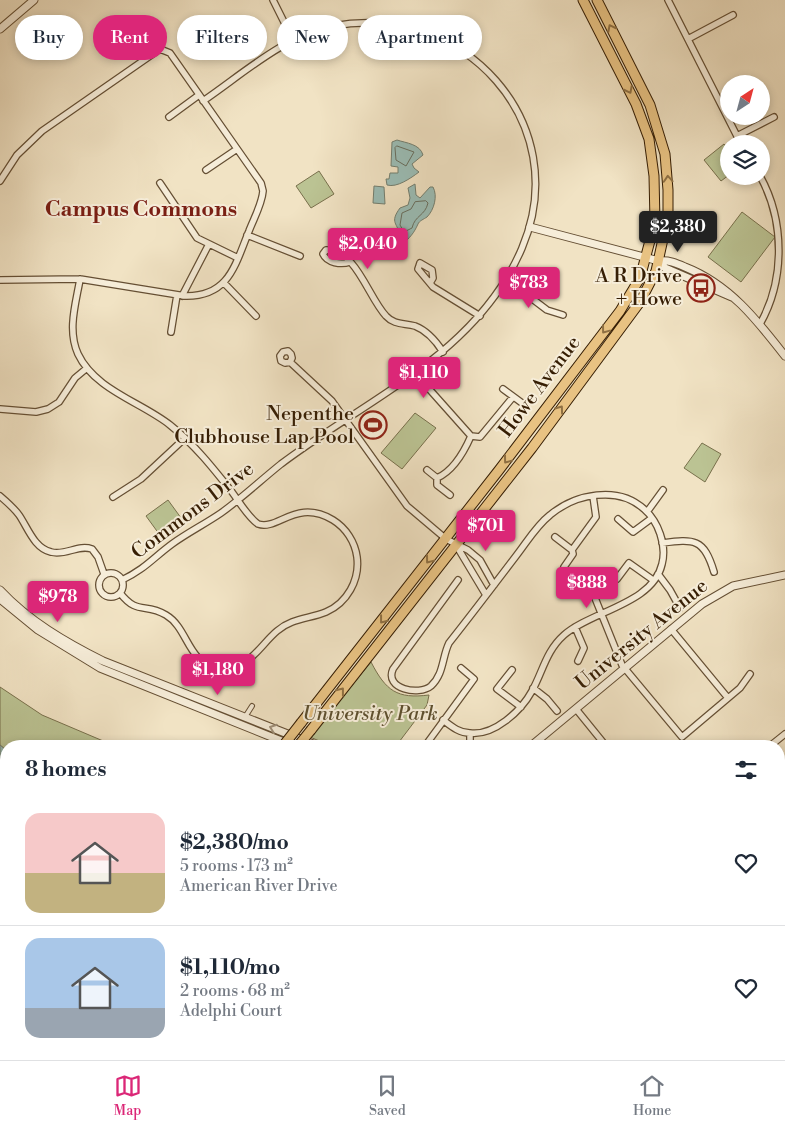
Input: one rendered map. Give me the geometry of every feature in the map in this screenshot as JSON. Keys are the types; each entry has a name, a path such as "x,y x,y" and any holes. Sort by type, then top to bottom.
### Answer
{"main road":[{"name":"Howe Avenue","path":"288,740 446,539 627,301 640,278 647,258 655,222 656,204 649,139 636,104 583,0"},
{"name":"Howe Avenue","path":"303,740 532,448 636,307 645,293 659,261 667,226 669,199 663,145 645,94 597,0"}],"street":[{"path":"0,29 34,0"},
{"path":"273,0 280,15"},
{"path":"668,0 736,135"},
{"path":"688,39 733,15"},
{"name":"Commons Drive","path":"122,580 138,573 174,543 238,500 280,465 443,352 480,316 506,279 521,251 530,227 536,182 529,139 511,99 498,82 478,63 438,38 415,29 386,24 362,23 348,25"},
{"path":"0,181 17,155 42,131 158,50 164,50 170,54 261,183 264,191 234,269 224,283 202,295 180,295 80,279 0,280"},
{"name":"Commons Drive","path":"203,101 277,51"},
{"path":"169,117 199,96"},
{"path":"739,135 774,117"},
{"path":"206,170 237,149"},
{"path":"160,183 181,211 192,231 209,244 238,258"},
{"path":"760,324 772,308 777,296 785,249 784,230 778,207 765,185"},
{"path":"530,227 659,261 668,260 715,281 760,324 785,356"},
{"path":"247,235 300,256"},
{"path":"171,332 180,295 209,244"},
{"path":"350,262 385,314 393,322 414,326 429,334 443,352"},
{"path":"80,279 73,333 76,349 87,368 107,386 155,414 185,438 210,464 255,522 260,525 269,526 287,516 306,512 324,516 340,525 354,544 357,560 354,583 344,599 325,613 300,618 284,625 272,635 251,660 241,665 222,669 210,666 195,655 176,625 166,614 154,609 132,606 120,593"},
{"path":"506,279 547,310 563,315"},
{"path":"224,283 256,316"},
{"path":"430,283 480,316"},
{"path":"290,362 325,393 407,506 446,539 468,550 480,560 494,584"},
{"path":"0,409 36,412 48,409 59,402 74,378 87,368"},
{"path":"414,372 443,402 451,415 462,424 471,436 480,437 513,396"},
{"path":"503,389 522,403"},
{"path":"437,478 445,475 465,450 471,436"},
{"path":"113,497 141,479 185,438"},
{"path":"427,470 437,478"},
{"path":"437,478 437,485 450,495"},
{"path":"647,512 663,490"},
{"path":"443,720 459,731 470,734 490,730 521,707 533,688 548,654 562,637 575,627 636,596 653,580 658,574 663,556 662,543 652,518 647,512 626,498 608,495 593,496 575,501 550,515 494,584 449,643 444,664 433,684 426,689 416,692 398,686 392,680 390,674 458,580"},
{"path":"0,496 18,513 33,538 42,548 54,553 81,547 92,549 98,557 104,574"},
{"path":"564,567 573,554 572,550 596,517 593,496"},
{"path":"618,519 633,532 652,518"},
{"path":"555,537 572,550"},
{"path":"662,543 686,540 700,544 707,552 714,572"},
{"path":"456,545 486,595"},
{"path":"617,578 629,563 653,580"},
{"path":"114,573 122,580 120,593 108,597 101,593 99,581 104,574 114,573"},
{"path":"658,574 680,608"},
{"name":"University Avenue","path":"538,740 702,604 721,592 750,581 785,576"},
{"path":"585,587 593,593 618,658 625,669 682,737 728,698 745,682 750,674"},
{"path":"0,590 36,622 94,657 120,670 302,740"},
{"path":"0,600 38,630 100,668 279,740"},
{"path":"575,627 584,648 578,661"},
{"path":"671,629 728,698"},
{"path":"429,740 474,679 461,668"},
{"path":"512,670 498,689 521,707"},
{"path":"533,688 547,699 557,711"},
{"path":"244,718 252,706"},
{"path":"576,709 601,740"},
{"path":"470,734 470,740"}],"green space":[{"path":"720,147 720,180 704,160"},
{"path":"319,171 334,194 311,208 296,186"},
{"path":"742,212 775,237 741,282 708,257"},
{"path":"415,413 436,428 402,469 381,453"},
{"path":"702,443 721,454 705,482 684,468"},
{"path":"168,500 184,522 162,538 146,516"},
{"name":"University Park","path":"371,662 382,680 394,691 409,696 429,695 427,705 401,740 317,740 310,737"},
{"path":"0,687 42,715 101,740 0,740"}],"water":[{"path":"397,140 416,146 423,155 412,164 419,172 408,180 391,186 387,185 386,179 389,179 390,173 398,173 398,167 391,166 392,142"},
{"path":"415,184 416,195 420,198 430,187 433,187 435,194 434,203 427,217 419,222 415,230 401,245 395,217 400,208 408,205 410,198 408,188"},
{"path":"374,186 384,187 385,204 373,203"}],"place":[{"name":"A R Drive + Howe","path":"701,288"},
{"name":"Nepenthe Clubhouse Lap Pool","path":"373,425"}],"district":[{"name":"Campus Commons","path":"141,209"}]}
